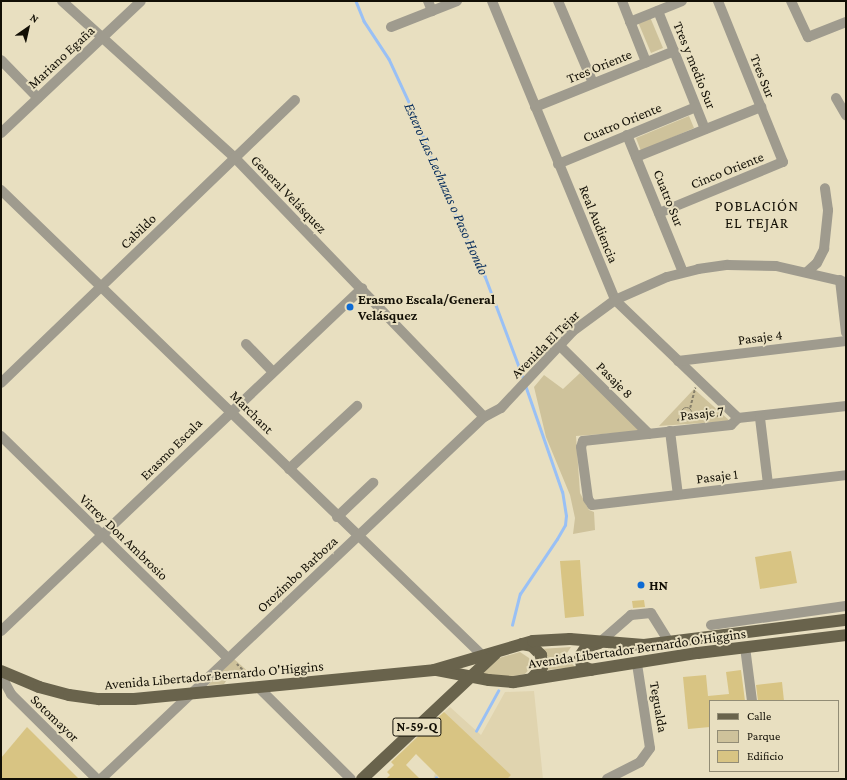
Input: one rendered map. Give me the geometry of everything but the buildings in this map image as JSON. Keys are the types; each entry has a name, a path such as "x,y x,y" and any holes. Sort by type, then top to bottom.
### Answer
{"main road":[{"name":"Avenida Libertador Bernardo O'Higgins","path":"3,672 39,687 69,695 99,699 134,699 192,692 434,670 521,644 551,639 631,645 669,642 726,629 846,620"},
{"name":"Avenida Libertador Bernardo O'Higgins","path":"434,670 500,682 637,664 745,647 846,635"},
{"path":"591,670 582,666 580,656 586,647 599,643"},
{"path":"521,644 532,646 541,655 542,667 532,678"},
{"path":"472,676 488,659 503,650"},
{"name":"N-59-Q","path":"362,779 472,676"}],"street":[{"name":"General Velásquez","path":"62,1 184,109 235,158 362,288 484,417"},
{"name":"Mariano Egaña","path":"1,133 141,1"},
{"path":"391,27 430,6 457,1"},
{"name":"Real Audiencia","path":"492,1 615,300 738,418"},
{"path":"558,1 593,84"},
{"path":"622,1 646,62"},
{"path":"630,22 682,1"},
{"name":"Tres Sur","path":"718,1 783,162"},
{"path":"791,1 808,37 846,22"},
{"name":"Tres y medio Sur","path":"658,11 705,129"},
{"name":"Tres Oriente","path":"535,107 674,51"},
{"path":"1,60 38,98"},
{"path":"836,98 846,117"},
{"name":"Cabildo","path":"1,383 295,100"},
{"name":"Cuatro Oriente","path":"558,164 696,107"},
{"path":"636,157 761,107"},
{"name":"Cuatro Sur","path":"627,135 683,272"},
{"name":"Cinco Oriente","path":"659,213 783,162"},
{"path":"807,272 817,263 824,249 828,210 825,188"},
{"name":"Marchant","path":"1,190 230,411 357,537 482,655"},
{"name":"Avenida El Tejar","path":"516,394 573,331 615,300 652,282 683,272 744,264 807,272 843,281"},
{"path":"843,281 846,333"},
{"name":"Erasmo Escala","path":"1,631 103,536 230,411 362,288"},
{"name":"Pasaje 4","path":"678,361 846,341"},
{"path":"246,344 273,372"},
{"name":"Pasaje 8","path":"560,346 649,434"},
{"name":"Orozimbo Barboza","path":"101,779 192,692 232,661 357,537 484,417 496,412 516,394"},
{"path":"289,469 357,406"},
{"name":"Pasaje 7","path":"592,505 588,499 582,454 583,441 732,425 738,418 760,418 846,406"},
{"path":"760,418 768,484"},
{"path":"670,431 678,494"},
{"name":"Virrey Don Ambrosio","path":"1,436 232,661"},
{"name":"Pasaje 1","path":"592,505 846,475"},
{"path":"338,517 373,483"},
{"name":"Avenida Libertador Bernardo O'Higgins","path":"711,625 726,629 845,608"},
{"path":"599,643 631,615 651,613 669,642"},
{"path":"745,647 752,700"},
{"name":"Tegualda","path":"607,779 640,762 650,748 637,664"},
{"name":"Sotomayor","path":"3,672 4,683 10,694 97,779"},
{"path":"260,687 351,779"}],"path":[{"path":"690,408 682,410 684,417 691,416 690,408 695,387"},
{"path":"232,661 260,687"},
{"path":"218,682 222,682 226,676 248,675"}],"shaded area":[{"path":"534,691 543,779 433,779 436,771 409,744 450,707 481,735 505,692"}],"green space":[{"path":"650,17 663,48 651,53 638,22"},
{"path":"689,116 694,128 641,151 636,138"},
{"path":"580,373 642,431 576,436 580,493 589,510 594,512 595,530 573,534 575,518 570,495 546,437 534,387 544,375 563,389"},
{"path":"694,389 730,421 659,426"},
{"path":"571,647 567,653 568,659 575,667 546,670 549,663 548,657 540,649"},
{"path":"520,652 529,658 533,665 525,674 506,677 481,675 499,658"},
{"path":"234,659 252,675 229,677 224,684 208,685"}],"waterway":[{"name":"Estero Las Lechuzas o Paso Hondo","path":"356,1 364,21 389,59 415,115 443,188 485,276 524,380"},
{"name":"Estero Las Lechuzas o Paso Hondo","path":"512,625 520,594 557,539 565,525 566,516 562,492 525,385"},
{"name":"Estero Las Lechuzas o Paso Hondo","path":"476,731 498,691"}],"place":[{"name":"Erasmo Escala/General Velásquez","path":"350,307"},
{"name":"HN","path":"641,585"}],"district":[{"name":"POBLACIÓN EL TEJAR","path":"757,214"}]}
